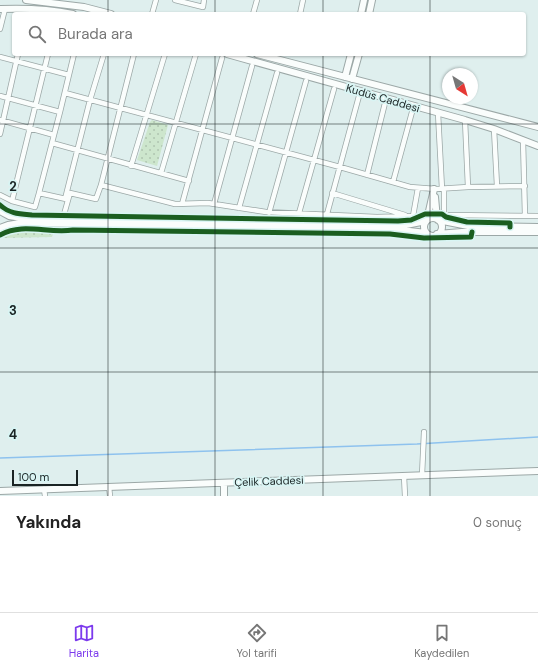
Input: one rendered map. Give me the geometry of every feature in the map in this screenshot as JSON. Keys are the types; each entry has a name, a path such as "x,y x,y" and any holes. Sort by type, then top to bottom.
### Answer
{"street":[{"path":"26,0 84,7 103,12"},
{"path":"153,12 156,0"},
{"path":"175,0 203,7 204,0"},
{"path":"254,12 257,0"},
{"path":"300,12 303,0"},
{"path":"361,12 364,0"},
{"path":"369,12 372,0"},
{"path":"0,29 3,9 42,12"},
{"path":"0,134 18,56"},
{"path":"12,201 47,56"},
{"path":"0,195 12,201 35,207 74,56"},
{"path":"63,218 77,150 103,56"},
{"path":"66,199 70,193 96,199 108,159 134,56"},
{"path":"131,166 164,56"},
{"path":"161,174 195,56"},
{"path":"182,204 202,130 225,56"},
{"name":"Kudüs Caddesi","path":"225,56 465,120 494,129 538,146"},
{"name":"Kudüs Caddesi","path":"266,56 538,127"},
{"path":"345,77 350,56"},
{"path":"352,79 358,56"},
{"path":"0,57 69,74"},
{"path":"214,204 252,66"},
{"path":"238,208 277,73"},
{"path":"269,212 306,81"},
{"path":"299,213 334,89"},
{"path":"65,94 286,152 410,187 443,189 525,186"},
{"path":"0,96 60,112"},
{"path":"327,214 359,96"},
{"path":"367,175 385,103"},
{"path":"393,182 412,112"},
{"path":"438,113 444,212 448,215 538,216"},
{"path":"465,120 468,187"},
{"path":"2,121 54,135"},
{"path":"494,129 497,186"},
{"path":"523,140 525,216"},
{"path":"52,143 189,181"},
{"path":"101,184 175,204 214,204 269,212 378,217 413,216 418,188"},
{"path":"434,189 438,220 441,226 437,234"},
{"path":"426,233 424,226 427,220 434,189"},
{"path":"39,193 66,199"},
{"path":"332,193 410,217"},
{"path":"0,211 16,218 406,225 433,218 468,226 538,227"},
{"path":"0,228 20,223 393,229 432,235 462,232 538,232"},
{"path":"422,475 424,432"},
{"name":"Çelik Caddesi","path":"0,491 45,493 109,487 538,471"},
{"path":"404,476 405,496"},
{"path":"224,482 224,496"},
{"path":"109,487 110,496"},
{"path":"0,491 0,496"}],"green space":[{"path":"152,120 168,125 157,166 137,160"},
{"path":"19,228 47,229 54,231 52,237 0,238 0,235 5,232"}],"waterway":[{"path":"0,458 417,444 538,437"}],"cycle path":[{"path":"0,205 11,212 32,215 398,221 411,220 425,214 442,214 446,217 467,222 510,223 510,227"},
{"path":"0,235 18,229 54,231 390,234 424,238 471,237 472,232"}]}
